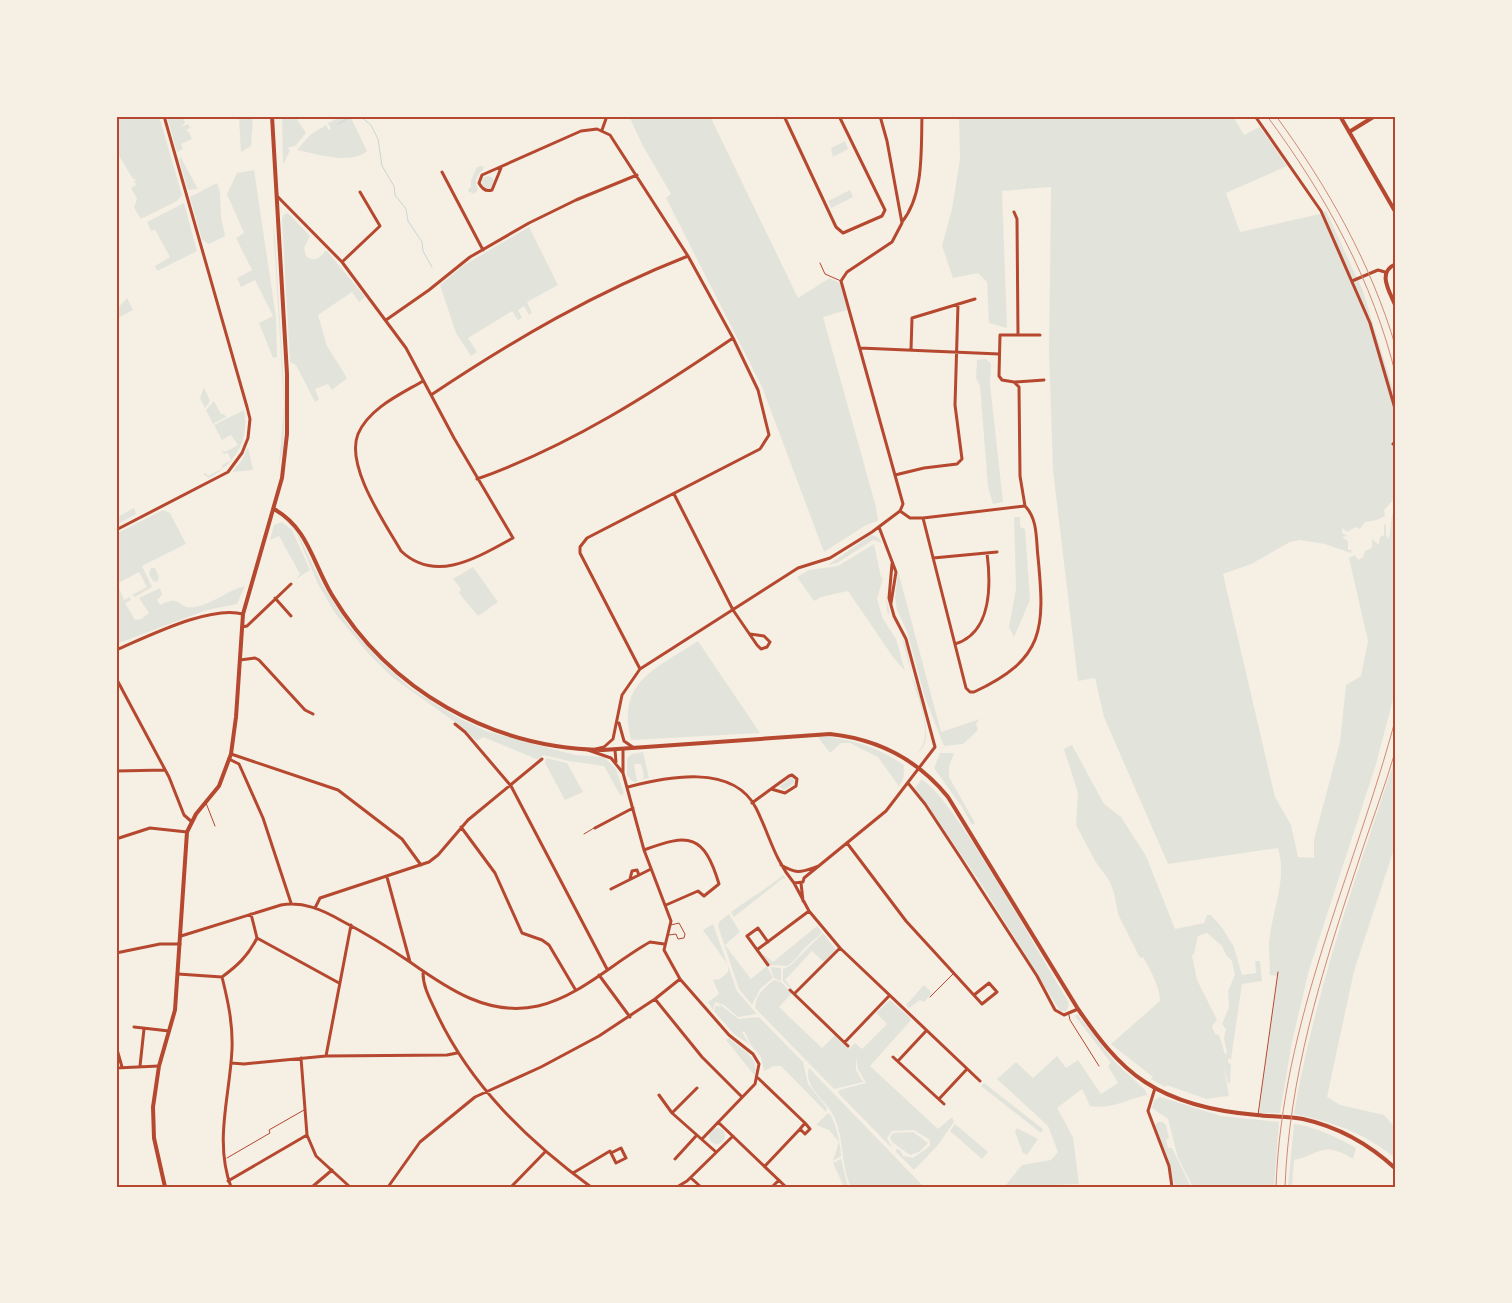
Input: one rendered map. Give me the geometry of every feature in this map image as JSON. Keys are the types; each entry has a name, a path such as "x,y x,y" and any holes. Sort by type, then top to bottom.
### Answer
{"street":[{"path":"116,530 228,472 242,452 250,428 247,407 164,116"},
{"path":"165,1187 152,1123 159,1066 170,1031 178,974 187,832 205,803 219,786 231,754 236,717 243,614 282,478 287,434 287,374 272,116"},
{"path":"602,130 606,116"},
{"path":"784,116 838,232 845,233 882,216 885,210 838,116"},
{"path":"880,116 888,141 902,223"},
{"path":"588,750 604,747 613,739 622,695 640,669 798,568 830,558 879,528 900,511 903,504 841,281 847,272 892,242 908,214 917,186 922,116"},
{"path":"1255,116 1321,211 1352,280 1381,355 1396,412"},
{"path":"1340,116 1396,213"},
{"path":"1349,132 1375,116"},
{"path":"501,168 497,184 492,190 486,191 482,188 480,183 482,175 585,130 602,130 614,140 688,256 733,338 758,390 769,435 764,445 674,494 587,538 580,546 580,553 640,669"},
{"path":"442,172 483,250"},
{"path":"386,320 483,250 576,200 637,175"},
{"path":"342,262 380,226 360,192"},
{"path":"277,196 342,262 406,348 477,479 513,538 476,558 453,567 423,563 408,558 401,551 357,467 355,448 358,434 374,414 396,396 423,380"},
{"path":"1014,212 1017,219 1018,335"},
{"path":"431,395 518,339 578,304 636,276 688,256"},
{"path":"1396,264 1389,267 1385,272 1384,280 1396,307"},
{"path":"1352,280 1378,270 1385,272"},
{"path":"911,350 912,318 975,299"},
{"path":"895,475 960,462 962,459 955,405 958,304"},
{"path":"1040,335 1000,335 1000,379 1014,382 1044,380"},
{"path":"477,479 536,455 607,420 657,390 733,338"},
{"path":"860,348 999,354"},
{"path":"923,518 966,688 970,692 995,682 1014,668 1032,648 1040,626 1040,583 1035,528 1033,518 1025,506 1020,476 1019,387 1014,382"},
{"path":"674,494 734,610 750,634 761,649 767,647 770,642 764,636 750,634"},
{"path":"900,511 910,518 923,518 1025,506"},
{"path":"274,509 296,524 328,589 352,626 377,654 404,680 454,713 496,731 541,744 588,750 623,750 791,735 830,734 850,736 873,742 894,752 919,769 941,788 1078,1009 1111,1052 1149,1084 1155,1088 1208,1107 1258,1116 1303,1119 1335,1129 1355,1138 1376,1151 1396,1169"},
{"path":"803,901 801,883 804,878 886,811 936,747 906,639 888,598 892,564 879,528"},
{"path":"933,558 996,552"},
{"path":"955,644 971,637 981,622 989,594 987,553"},
{"path":"241,627 247,626 291,584"},
{"path":"275,598 291,616"},
{"path":"116,650 211,613 228,611 243,614"},
{"path":"240,660 255,658 259,660 305,710 313,714"},
{"path":"116,678 166,770 184,815 192,822"},
{"path":"618,720 624,741 635,749"},
{"path":"455,724 465,732 511,786 608,969"},
{"path":"588,750 611,758 623,773 644,850 666,905 671,927 664,944 665,952 680,980 729,1035 753,1054 759,1064 758,1078 702,1139"},
{"path":"615,750 616,763"},
{"path":"623,750 623,773"},
{"path":"231,754 338,790 402,840 421,865"},
{"path":"229,759 239,764 258,806 291,903"},
{"path":"315,908 320,898 421,865 438,855 461,827 542,759"},
{"path":"116,771 166,770"},
{"path":"752,803 789,776 792,775 797,779 796,786 785,793 772,789"},
{"path":"628,787 668,778 697,776 729,784 752,803 779,864 791,877 809,911 840,948 980,1082"},
{"path":"908,783 925,804 960,857 1037,976 1055,1010 1059,1014 1069,1014 1078,1009"},
{"path":"595,828 632,808"},
{"path":"461,827 495,873 522,933 545,942 576,990"},
{"path":"116,839 150,828 187,832"},
{"path":"644,850 672,839 686,839 704,849 717,878 719,884 704,896 698,892 666,905"},
{"path":"847,843 900,914 982,1004 997,992 989,983 974,995"},
{"path":"779,864 795,872 819,866"},
{"path":"612,889 651,869"},
{"path":"629,880 632,877 632,871 637,870 639,875"},
{"path":"791,877 795,872"},
{"path":"801,872 804,878"},
{"path":"387,877 410,962"},
{"path":"794,883 801,883"},
{"path":"181,936 291,903 315,908 351,925 467,998 500,1007 518,1008 538,1006 576,990 649,942 654,941 664,944"},
{"path":"758,950 809,911"},
{"path":"178,974 222,977 239,964 250,951 257,938 251,914"},
{"path":"326,1056 351,925"},
{"path":"768,942 758,928 747,936 768,965"},
{"path":"257,938 339,983"},
{"path":"116,953 160,944 181,944"},
{"path":"795,993 840,948"},
{"path":"423,972 426,990 457,1053 482,1087 487,1090 507,1114 545,1152 591,1187"},
{"path":"599,975 630,1016"},
{"path":"222,977 231,1017 232,1063 222,1134 224,1160 230,1187"},
{"path":"388,1187 405,1160 427,1135 475,1097 563,1056 630,1016 680,980"},
{"path":"790,990 848,1046"},
{"path":"845,1042 889,996"},
{"path":"655,999 702,1057 742,1097"},
{"path":"134,1027 170,1031"},
{"path":"140,1066 144,1029"},
{"path":"898,1061 926,1031"},
{"path":"116,1046 122,1068"},
{"path":"232,1063 244,1064 326,1056 447,1055 457,1053"},
{"path":"893,1057 944,1104"},
{"path":"301,1058 307,1135 316,1156 350,1187"},
{"path":"116,1068 159,1066"},
{"path":"939,1099 967,1069"},
{"path":"758,1078 810,1129 807,1133 800,1129"},
{"path":"672,1113 697,1088"},
{"path":"1155,1088 1148,1111 1168,1166 1172,1187"},
{"path":"660,1095 672,1113 716,1152"},
{"path":"718,1122 786,1187"},
{"path":"765,1166 805,1123"},
{"path":"228,1181 307,1135"},
{"path":"674,1159 696,1136"},
{"path":"677,1187 691,1178 733,1136"},
{"path":"573,1173 610,1151 611,1153 621,1148 626,1158 616,1164 611,1153"},
{"path":"511,1187 545,1152"},
{"path":"312,1187 332,1170"},
{"path":"691,1178 700,1187"},
{"path":"772,1187 779,1180"}],"lane":[{"path":"820,263 825,274 841,281"},
{"path":"205,803 215,826"},
{"path":"584,834 595,828"},
{"path":"668,935 676,934 678,939 684,938 685,934 679,923 671,927"},
{"path":"1258,1116 1278,972"},
{"path":"930,998 954,974"},
{"path":"1069,1014 1070,1020 1099,1066"},
{"path":"224,1160 270,1133 269,1130 304,1109"}],"shaded area":[{"path":"116,116 159,116 182,195 177,201 143,218 140,218 134,207 137,199 131,188 136,185 134,181 136,179 133,179 116,151"},
{"path":"167,116 183,116 185,123 181,127 188,124 190,128 185,131 188,131 192,139 181,144 183,149 177,152"},
{"path":"253,116 251,146 241,152 239,118"},
{"path":"282,116 295,116 306,133 295,146 287,148 290,150 283,165"},
{"path":"342,116 350,116 367,151 360,155 343,158 297,150 310,135 326,125 329,130 331,129 328,123"},
{"path":"629,116 710,116 798,298 830,278 840,283 847,310 823,317 876,507 878,521 866,525 824,552 762,387 666,198 671,194 643,146"},
{"path":"959,116 1233,116 1244,135 1260,127 1287,166 1226,193 1240,232 1326,211 1363,291 1396,399 1396,497 1384,510 1385,516 1365,522 1360,529 1356,527 1347,532 1342,528 1342,533 1348,536 1342,537 1348,541 1348,550 1352,550 1351,553 1325,544 1300,540 1290,542 1251,564 1223,574 1275,797 1291,825 1298,857 1314,858 1314,840 1340,742 1346,685 1361,676 1368,641 1349,558 1355,555 1358,560 1363,557 1365,551 1372,548 1372,539 1379,545 1380,537 1384,535 1384,525 1386,524 1386,535 1389,539 1392,515 1396,507 1396,688 1376,764 1309,970 1292,1042 1280,1113 1259,1113 1278,976 1270,975 1269,944 1280,884 1281,860 1278,848 1168,864 1104,717 1095,678 1078,681 1053,470 1049,352 1051,187 1002,191 1007,328 989,323 987,282 978,273 953,278 942,246 952,209 960,159"},
{"path":"845,141 848,149 833,157 831,148"},
{"path":"181,158 198,189 188,190 179,159"},
{"path":"477,167 484,167 476,179 478,190 474,194 468,191 471,188 471,180"},
{"path":"254,170 276,317 277,357 273,358 259,323 273,316 255,280 241,287 237,278 252,270 236,238 244,233 227,194 237,173"},
{"path":"488,176 494,182 488,188 482,182"},
{"path":"217,183 220,192 221,217 225,236 209,244 202,240 190,197"},
{"path":"850,190 853,197 831,208 828,201"},
{"path":"184,203 197,251 157,271 155,266 170,257 155,230 151,231 147,222"},
{"path":"288,213 310,236 304,248 306,256 317,259 327,251 365,297 359,302 352,292 318,315 327,346 347,378 332,390 328,384 315,389 319,399 315,402 296,365 290,362 282,219 283,215"},
{"path":"273,224 285,405 283,449 279,465 284,405"},
{"path":"529,227 558,285 527,302 532,313 529,315 524,306 518,310 522,318 518,320 512,311 468,338 477,352 471,356 456,333 440,285 464,265"},
{"path":"127,298 133,310 116,319 116,310"},
{"path":"986,359 991,364 990,384 1003,502 993,504 988,487 980,386 976,378 977,360"},
{"path":"204,387 210,401 205,408 200,398"},
{"path":"214,401 221,414 224,414 226,417 213,424 206,410"},
{"path":"244,410 245,431 238,450 233,458 226,466 209,478 203,474 206,473 208,476 223,468 222,465 231,460 228,453 224,454 221,450 225,452 238,445 231,435 222,440 214,425"},
{"path":"248,447 253,470 232,472 242,460"},
{"path":"134,508 136,514 116,525 116,514 118,517"},
{"path":"163,510 170,513 186,544 142,566 152,587 135,597 132,595 147,587 139,572 117,584 124,600 130,597 131,600 125,603 135,620 141,619 149,613 139,598 160,588 162,595 157,600 160,605 176,601 185,606 195,607 245,586 237,604 207,610 116,644 116,534"},
{"path":"1014,517 1020,517 1020,527 1025,529 1030,600 1014,637 1009,627 1016,589"},
{"path":"284,519 296,530 322,584 347,623 378,659 410,688 455,716 486,731 575,755 604,757 616,769 624,794 620,795 604,766 543,755 539,760 483,737 477,741 459,725 392,677 368,653 335,613 318,584 296,532"},
{"path":"282,522 292,530 310,570 296,579 300,574 279,536 270,540 274,525"},
{"path":"871,535 878,537 882,543 873,540 837,563 828,565"},
{"path":"874,544 881,577 883,578 877,599 883,619 896,639 905,671 893,657 848,591 821,597 814,601 797,577 809,570 838,566"},
{"path":"473,567 498,602 478,616 459,593 461,589 453,579"},
{"path":"151,568 155,568 159,577 157,582 153,581 149,574"},
{"path":"898,571 941,732 980,719 976,724 978,730 963,744 944,746 925,698 907,631 897,610 895,598"},
{"path":"886,594 890,616 906,645 912,676 902,638 887,611"},
{"path":"698,641 760,733 631,740 628,720 629,704 635,690 654,669"},
{"path":"912,678 920,697 924,716 926,733 924,745 916,754 925,738 925,728 924,718"},
{"path":"817,736 862,744 894,758 904,765 902,781 897,789 898,785 878,757 850,743 841,743 830,753"},
{"path":"1072,745 1104,804 1121,817 1146,856 1175,929 1204,923 1207,915 1211,915 1223,929 1234,947 1242,975 1256,973 1255,961 1260,961 1262,981 1242,984 1231,1059 1228,1059 1228,1063 1231,1064 1230,1083 1228,1083 1224,1066 1229,1096 1206,1099 1167,1085 1165,1087 1151,1079 1153,1077 1111,1044 1160,1001 1152,973 1143,957 1140,958 1118,914 1114,893 1109,880 1095,861 1076,825 1078,793 1064,749","holes":["1207,933 1222,946 1226,955 1232,961 1235,975 1228,991 1229,1007 1222,1024 1226,1029 1224,1038 1227,1053 1225,1054 1219,1035 1215,1034 1212,1026 1217,1020 1197,980 1192,955 1194,954 1198,936"]},
{"path":"643,752 649,778 642,779 644,776 641,764 634,764 637,782 632,781 627,775 627,758 632,754"},
{"path":"940,753 954,753 949,767 949,777 975,823 972,825 962,807 934,768"},
{"path":"1396,756 1396,843 1354,971 1327,1097 1340,1105 1384,1115 1396,1129 1396,1159 1361,1135 1335,1125 1294,1114 1313,1023 1325,978"},
{"path":"546,758 567,763 583,792 565,800 545,763"},
{"path":"791,777 795,780 794,783 784,790 779,787"},
{"path":"920,779 934,790 952,812 996,879 1067,999 1069,1005 1066,1011 1060,1011 980,882 915,788"},
{"path":"783,875 786,878 782,879 734,917 731,912"},
{"path":"729,914 740,932 725,945 751,979 767,966 773,978 760,989 752,1005 739,989 718,926 719,922"},
{"path":"713,924 727,964 703,930"},
{"path":"817,926 822,932 788,966 769,965 762,956 763,954 773,962"},
{"path":"823,933 836,950 824,962 812,951 785,980 791,989 783,981 783,969 790,966"},
{"path":"728,966 737,991 757,1014 738,1017 724,1005 715,1002 713,1010 708,1002 719,994 713,980 720,979 728,972"},
{"path":"770,967 781,968 781,981 774,978"},
{"path":"774,980 781,982 792,993 779,1007 822,1048 835,1035 849,1049 855,1043 862,1049 887,1024 876,1013 890,1000 909,1017 911,1020 870,1066 938,1129 952,1117 954,1122 938,1145 914,1170 896,1152 896,1149 900,1150 903,1156 913,1158 930,1146 930,1140 914,1130 892,1131 887,1138 892,1148 838,1093 839,1090 866,1083 858,1069 856,1057 856,1070 863,1082 834,1089 755,1008 759,995"},
{"path":"924,985 932,993 924,1002 920,1000 909,1008 906,1005"},
{"path":"719,1004 739,1019 759,1017 803,1062 808,1084 827,1108 826,1112 781,1066 774,1066 764,1071 761,1057 751,1045 744,1031 742,1032 749,1044 734,1034 714,1011 716,1005 721,1008"},
{"path":"1077,1014 1114,1061 1145,1090 1147,1095 1105,1107 1098,1107 1090,1106 1082,1089 1057,1108 1073,1137 1079,1184 1004,1187 1022,1165 1051,1160 1058,1152 1048,1126 997,1079 1016,1062 1033,1078 1057,1056 1066,1068 1078,1060 1101,1094 1118,1083 1108,1066 1111,1063 1075,1016"},
{"path":"729,1038 752,1058 756,1069 755,1076 726,1040"},
{"path":"809,1068 924,1187 851,1187 845,1169 837,1124 830,1109 816,1093 809,1081"},
{"path":"984,1083 1043,1129 1041,1133 981,1086"},
{"path":"1160,1097 1221,1116 1279,1122 1274,1187 1193,1187 1178,1158 1168,1119 1152,1108 1154,1100"},
{"path":"827,1114 830,1114 835,1124 840,1145 841,1156 833,1161 839,1142 829,1130 816,1125"},
{"path":"1158,1122 1163,1122 1166,1125 1169,1138 1166,1140 1168,1148 1172,1148 1191,1187 1176,1187 1155,1125"},
{"path":"955,1124 988,1152 982,1159 950,1131"},
{"path":"1294,1124 1326,1133 1356,1148 1353,1159 1343,1153 1328,1149 1294,1160 1292,1187 1288,1187"},
{"path":"714,1128 720,1128 725,1133 723,1142 714,1144 709,1139 709,1133"},
{"path":"1017,1128 1038,1139 1027,1155 1023,1153 1015,1132"},
{"path":"913,1132 928,1143 919,1152 910,1155 892,1142 890,1137 893,1133"},
{"path":"841,1159 848,1187 844,1187 833,1163"}],"waterway":[{"path":"338,124 352,116"},
{"path":"360,116 371,125 378,139 382,166 394,186 395,195 406,209 408,221 422,242 423,251 432,267"}],"railway":[{"path":"1267,116 1308,176 1345,240 1374,306 1396,376"},
{"path":"1276,116 1313,170 1346,227 1374,286 1396,348"},
{"path":"1276,1187 1281,1125 1291,1065 1322,949 1379,776 1396,717"},
{"path":"1285,1187 1293,1106 1309,1027 1330,949 1396,749"}]}
